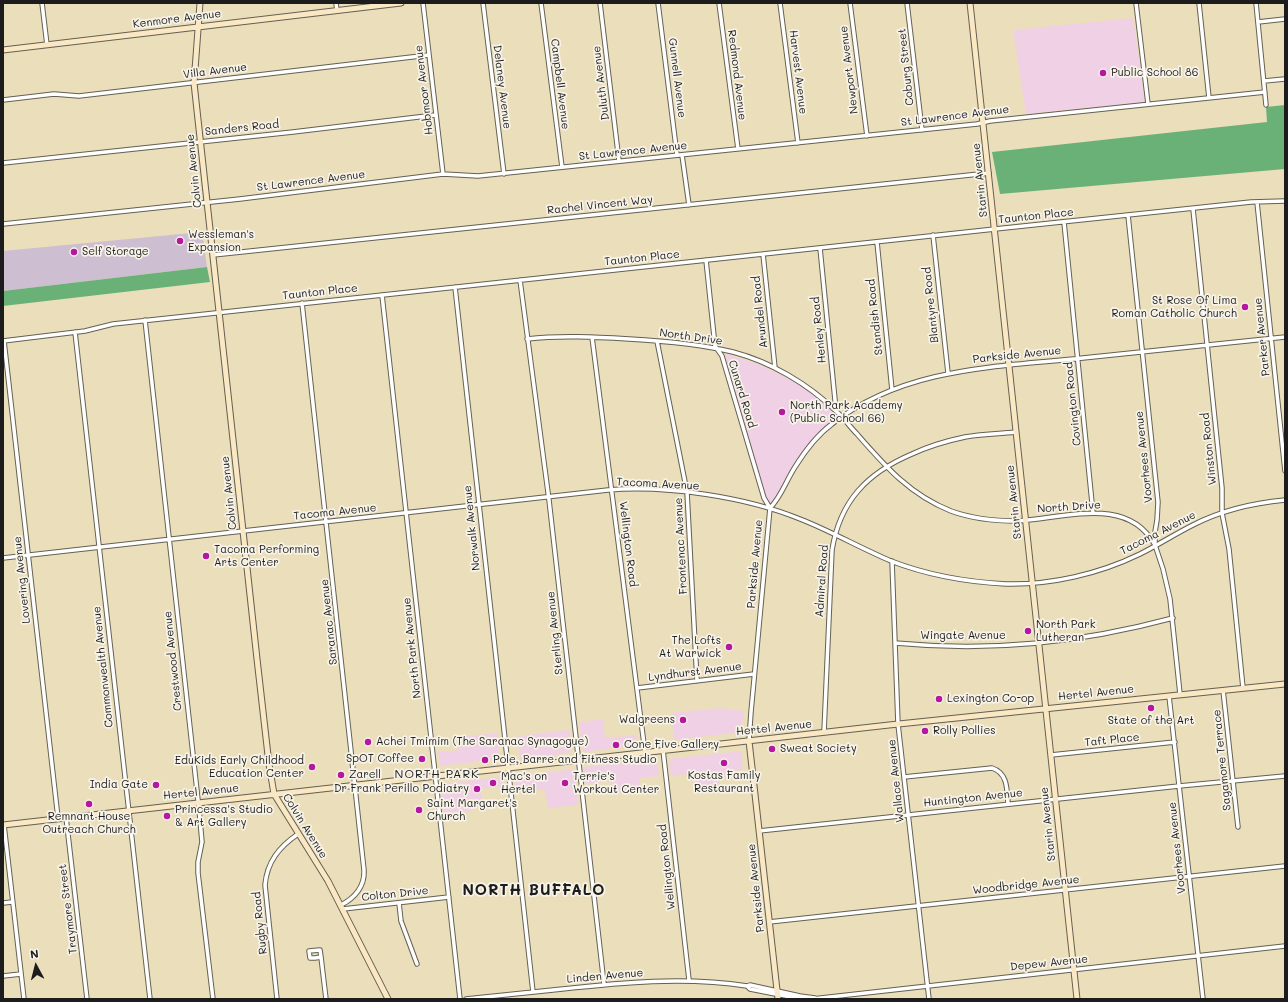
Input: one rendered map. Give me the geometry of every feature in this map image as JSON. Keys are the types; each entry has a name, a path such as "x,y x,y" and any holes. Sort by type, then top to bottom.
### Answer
{"street":[{"path":"42,3 47,45"},
{"name":"Colvin Avenue","path":"200,3 194,83 269,764 274,794 328,881 388,999"},
{"path":"336,3 337,10"},
{"name":"Kenmore Avenue","path":"3,50 401,3"},
{"name":"Hobmoor Avenue","path":"423,3 443,174"},
{"name":"Delaney Avenue","path":"483,3 504,174"},
{"name":"Campbell Avenue","path":"541,3 562,167"},
{"name":"Duluth Avenue","path":"600,3 619,161"},
{"name":"Gunnell Avenue","path":"658,3 677,156"},
{"name":"Redmond Avenue","path":"719,3 738,149"},
{"name":"Harvest Avenue","path":"780,3 798,143"},
{"name":"Newport Avenue","path":"850,3 866,136"},
{"name":"Coburg Street","path":"907,3 922,130"},
{"name":"Starin Avenue","path":"970,3 1077,999"},
{"path":"1136,3 1148,104"},
{"path":"1199,3 1209,98"},
{"path":"1256,3 1266,105"},
{"path":"1258,22 1285,19"},
{"name":"Villa Avenue","path":"3,100 54,94 79,96 429,55"},
{"path":"1264,81 1285,79"},
{"name":"St Lawrence Avenue","path":"3,224 443,174 474,176 504,174 1265,92"},
{"name":"Sanders Road","path":"3,163 436,115"},
{"path":"682,155 689,205"},
{"name":"Rachel Vincent Way","path":"213,256 989,173"},
{"name":"Taunton Place","path":"4,341 85,331 114,324 145,320 933,235 1257,202 1285,201"},
{"name":"Parker Avenue","path":"1257,202 1285,471"},
{"name":"Winston Road","path":"1193,209 1222,488 1222,513 1229,549 1244,688"},
{"name":"Voorhees Avenue","path":"1128,215 1158,502 1158,520 1155,532 1155,545 1166,581 1173,618 1180,694"},
{"name":"Covington Road","path":"1064,222 1093,513"},
{"name":"Blantyre Road","path":"933,235 948,373"},
{"name":"Standish Road","path":"877,242 892,390"},
{"name":"Henley Road","path":"820,248 836,410"},
{"name":"Arundel Road","path":"763,254 774,368"},
{"name":"Cunard Road","path":"706,260 715,345 722,356 764,498 770,508"},
{"name":"Sterling Avenue","path":"520,280 549,497 604,984"},
{"name":"Norwalk Avenue","path":"455,287 508,768"},
{"name":"North Park Avenue","path":"382,295 460,999"},
{"name":"Saranac Avenue","path":"302,303 365,876 362,886 358,892 342,907"},
{"name":"Crestwood Avenue","path":"145,320 198,802 202,842 198,862 198,873 213,999"},
{"name":"Commonwealth Avenue","path":"75,332 150,999"},
{"name":"North Drive","path":"527,339 592,337 657,341 733,352 774,368 807,388 836,410 903,482 913,490 952,511 984,520 1004,521 1093,513 1111,514 1130,520 1149,534 1155,545"},
{"name":"Wellington Road","path":"592,337 645,752"},
{"name":"Parkside Avenue","path":"777,995 749,741 770,508 776,502 795,467 816,438 833,423 859,405 892,390 920,380 948,373 1010,365 1285,337"},
{"name":"Lovering Avenue","path":"4,341 58,818"},
{"name":"Frontenac Avenue","path":"657,341 688,492 697,681"},
{"name":"Admiral Road","path":"824,732 830,568 835,535 844,510 855,493 870,478 887,466 917,452 944,442 966,437 1016,432"},
{"name":"Tacoma Avenue","path":"3,558 612,490 649,490 688,492 770,508 801,519 892,561 921,571 973,581 1006,584 1032,583 1069,578 1117,564 1140,554 1194,524 1235,508 1285,500"},
{"name":"Wallace Avenue","path":"892,561 898,724 929,999"},
{"name":"Wingate Avenue","path":"895,643 937,647 969,647 1039,643 1105,634 1173,618"},
{"name":"Lyndhurst Avenue","path":"637,688 754,674"},
{"name":"Hertel Avenue","path":"3,825 824,732 1285,684"},
{"name":"Sagamore Terrace","path":"1224,690 1238,827"},
{"name":"Voorhees Avenue","path":"1169,696 1203,999"},
{"name":"Taft Place","path":"1051,755 1174,742"},
{"name":"Wellington Road","path":"662,750 689,980"},
{"path":"508,768 533,992"},
{"path":"904,778 992,768 1000,772 1005,778 1008,804"},
{"name":"Huntington Avenue","path":"759,831 908,814 1285,776"},
{"name":"Traymore Street","path":"66,817 87,999"},
{"path":"3,825 24,999"},
{"name":"Rugby Road","path":"277,999 264,885 269,865 276,852 298,834"},
{"name":"Woodbridge Avenue","path":"770,922 1285,866"},
{"name":"Colton Drive","path":"342,907 399,903 449,897"},
{"path":"3,903 12,902"},
{"path":"399,903 401,921 417,964"},
{"name":"Depew Avenue","path":"777,995 814,998 836,997 1285,946"},
{"path":"321,957 326,999"},
{"path":"3,976 21,974"},
{"name":"Linden Avenue","path":"466,999 604,984 689,980 748,987 777,995"},
{"path":"777,995 801,999"}],"shaded area":[{"path":"1133,18 1145,102 1026,114 1013,30"},
{"path":"202,232 207,267 3,291 3,251"},
{"path":"726,354 758,364 795,382 827,405 836,416 815,437 798,458 771,504 766,498 724,355"},
{"path":"720,708 744,711 741,732 674,740 671,713"},
{"path":"603,719 605,738 636,735 636,745 583,752 579,722"},
{"path":"569,730 572,751 569,753 520,759 517,736"},
{"path":"497,733 500,759 440,766 438,752 459,750 458,737"},
{"path":"741,751 743,769 728,771 729,777 719,778 720,784 693,787 692,773 671,776 669,759"},
{"path":"657,759 659,776 639,778 641,791 613,795 611,781 586,784 584,767"},
{"path":"574,769 578,805 548,808 545,789 526,791 525,785 515,786 514,776"},
{"path":"501,777 504,786 481,789 483,805 475,806 476,810 444,814 441,784"}],"green space":[{"path":"1285,105 1285,169 1000,194 992,152 1267,122 1266,107"},
{"path":"207,267 210,282 3,306 3,291"}],"place":[{"name":"Public School 86","path":"1103,73"},
{"name":"Wessleman's Expansion","path":"180,241"},
{"name":"Self Storage","path":"74,252"},
{"name":"St Rose Of Lima Roman Catholic Church","path":"1245,307"},
{"name":"North Park Academy (Public School 66)","path":"782,412"},
{"name":"Tacoma Performing Arts Center","path":"206,556"},
{"name":"North Park Lutheran","path":"1028,631"},
{"name":"The Lofts At Warwick","path":"729,647"},
{"name":"Lexington Co-op","path":"939,699"},
{"name":"State of the Art","path":"1151,708"},
{"name":"Walgreens","path":"683,720"},
{"name":"Rolly Pollies","path":"925,731"},
{"name":"Achei Tmimim (The Saranac Synagogue)","path":"368,742"},
{"name":"Cone Five Gallery","path":"616,745"},
{"name":"Sweat Society","path":"772,749"},
{"name":"SpOT Coffee","path":"422,759"},
{"name":"Pole, Barre and Fitness Studio","path":"485,760"},
{"name":"Kostas Family Restaurant","path":"724,763"},
{"name":"EduKids Early Childhood Education Center","path":"312,767"},
{"name":"Zarell","path":"341,775"},
{"name":"Mac's on Hertel","path":"493,783"},
{"name":"Terrie's Workout Center","path":"565,783"},
{"name":"India Gate","path":"156,785"},
{"name":"Dr Frank Perillo Podiatry","path":"477,789"},
{"name":"Remnant House Outreach Church","path":"89,804"},
{"name":"Saint Margaret's Church","path":"419,810"},
{"name":"Princessa's Studio & Art Gallery","path":"167,816"}],"district":[{"name":"NORTH PARK","path":"437,774"},
{"name":"NORTH BUFFALO","path":"534,890"}]}
